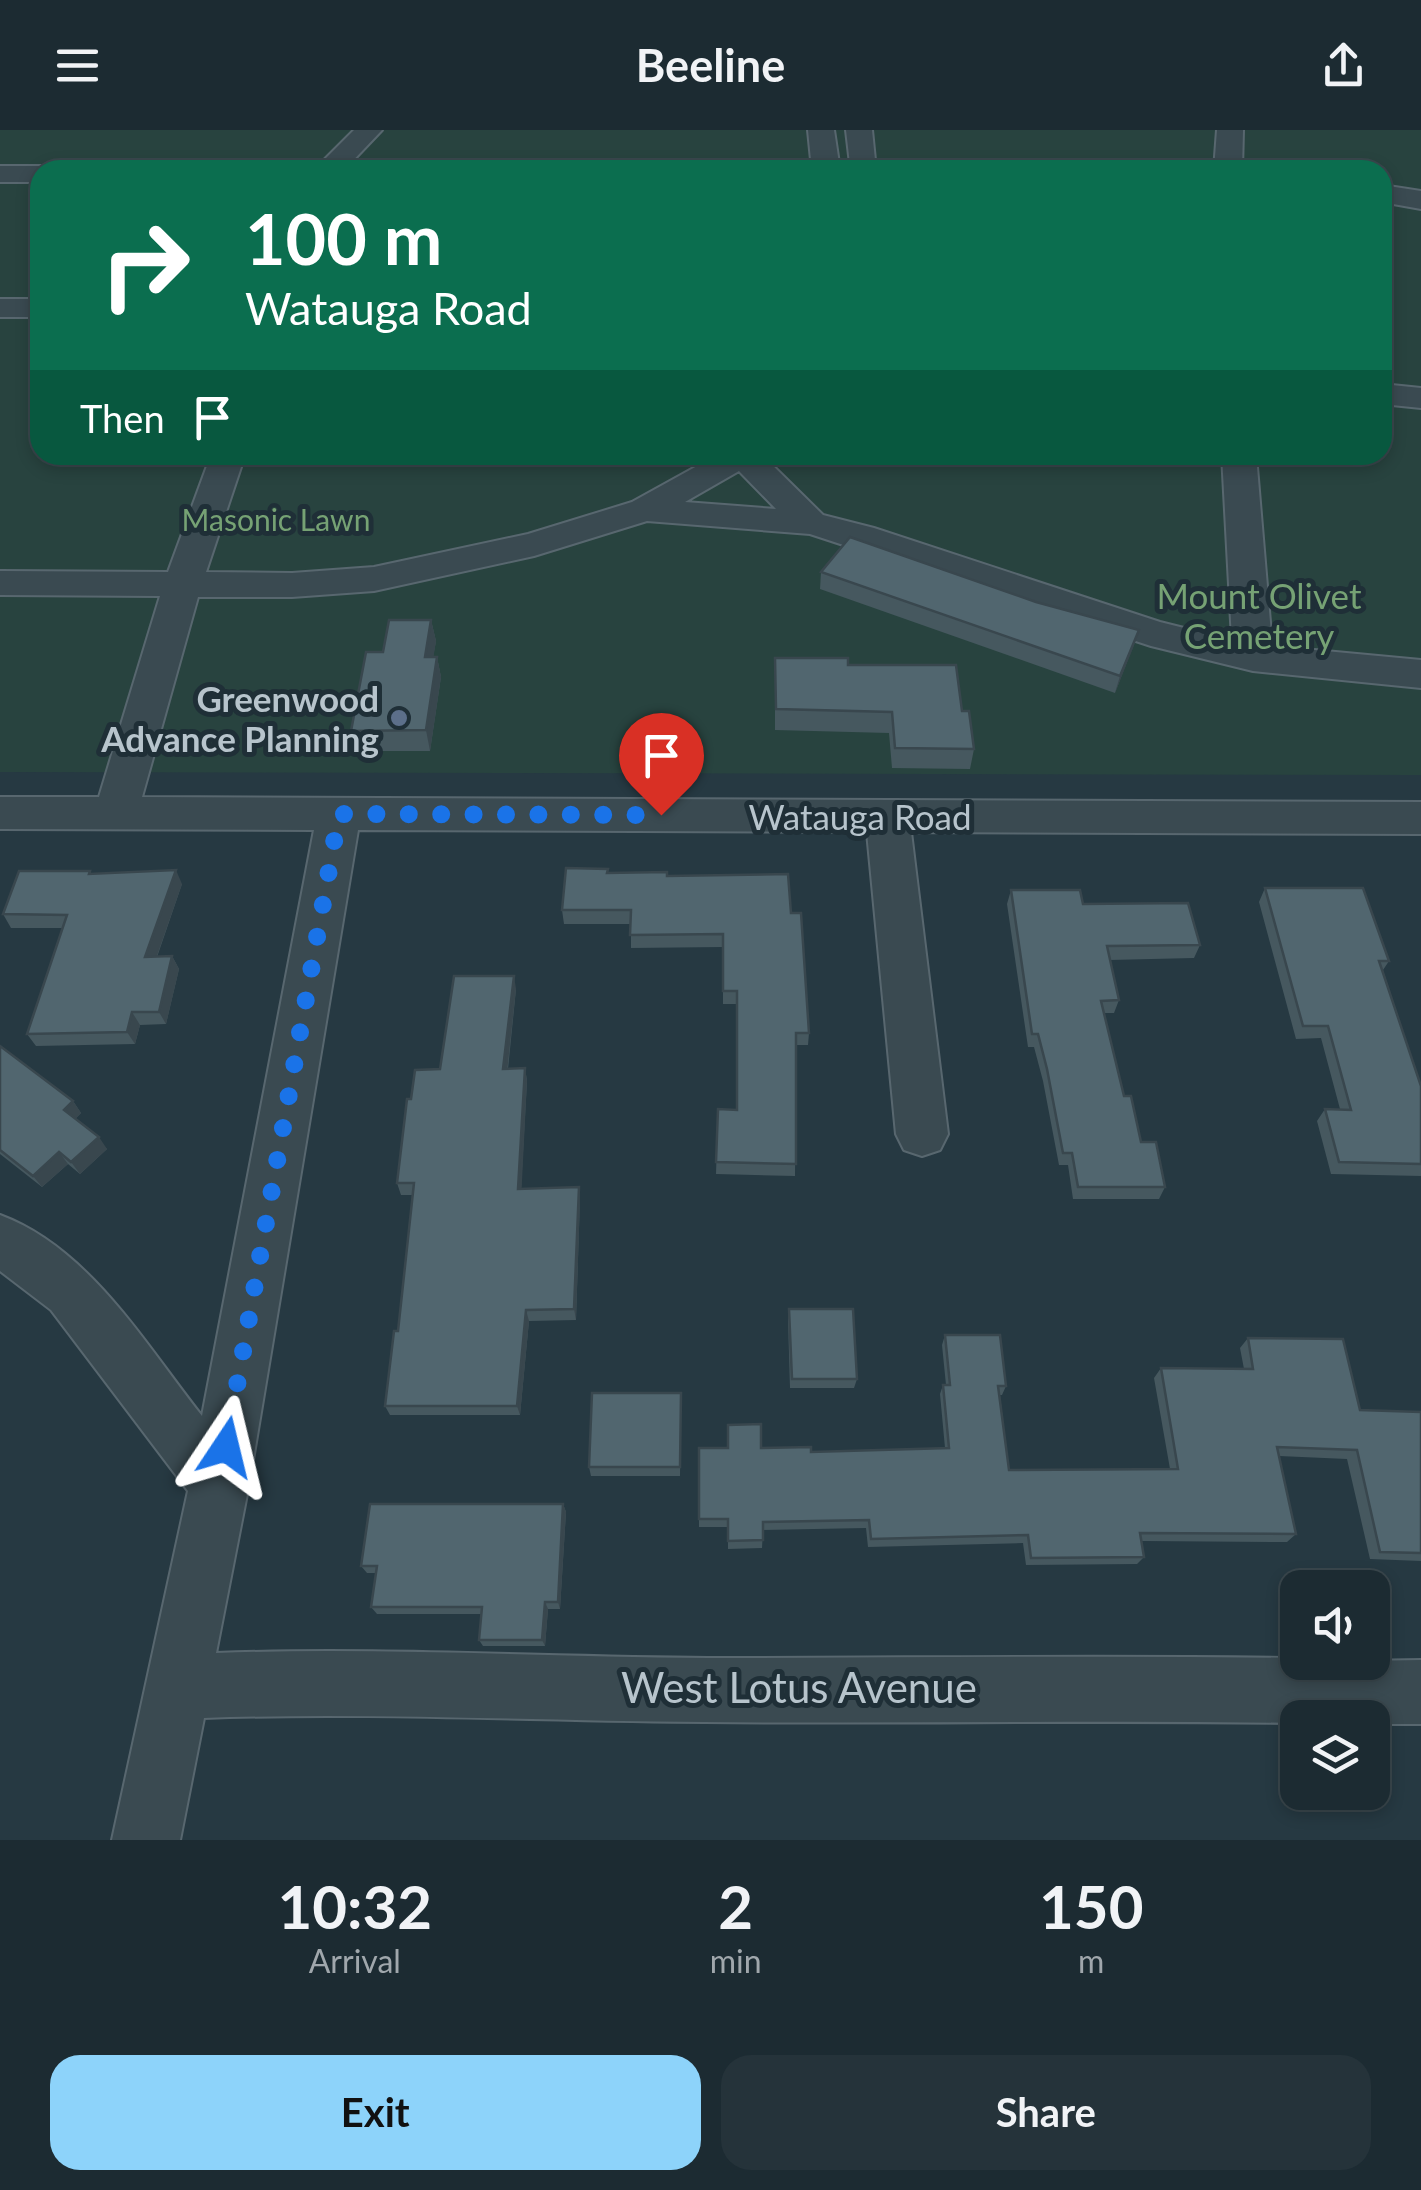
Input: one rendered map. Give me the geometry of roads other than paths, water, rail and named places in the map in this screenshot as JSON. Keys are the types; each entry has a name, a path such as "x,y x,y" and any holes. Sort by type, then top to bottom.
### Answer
{"street":[{"path":"338,160 368,130"},
{"path":"821,130 825,160"},
{"path":"859,130 863,160"},
{"path":"1228,160 1230,130"},
{"path":"0,174 30,174"},
{"path":"1392,196 1421,200"},
{"path":"0,308 30,308"},
{"path":"1392,364 1421,367"},
{"path":"1392,395 1421,398"},
{"path":"116,813 183,584 225,465"},
{"path":"0,583 292,585 374,579 534,544 644,510 724,465"},
{"path":"752,465 810,523"},
{"path":"1240,465 1253,658"},
{"path":"644,510 810,523 861,536 1151,633 1253,658 1421,674"},
{"name":"Watauga Road","path":"0,813 1421,818"},
{"path":"146,1840 220,1484 339,814"},
{"path":"888,816 922,1134"},
{"path":"0,1238 70,1292 220,1484"},
{"name":"West Lotus Avenue","path":"178,1687 332,1681 705,1690 1066,1687 1421,1692"}],"place":[{"name":"Greenwood Advance Planning","path":"399,718"}],"park label":[{"name":"Masonic Lawn","path":"276,519"},
{"name":"Mount Olivet Cemetery","path":"1259,615"}]}
